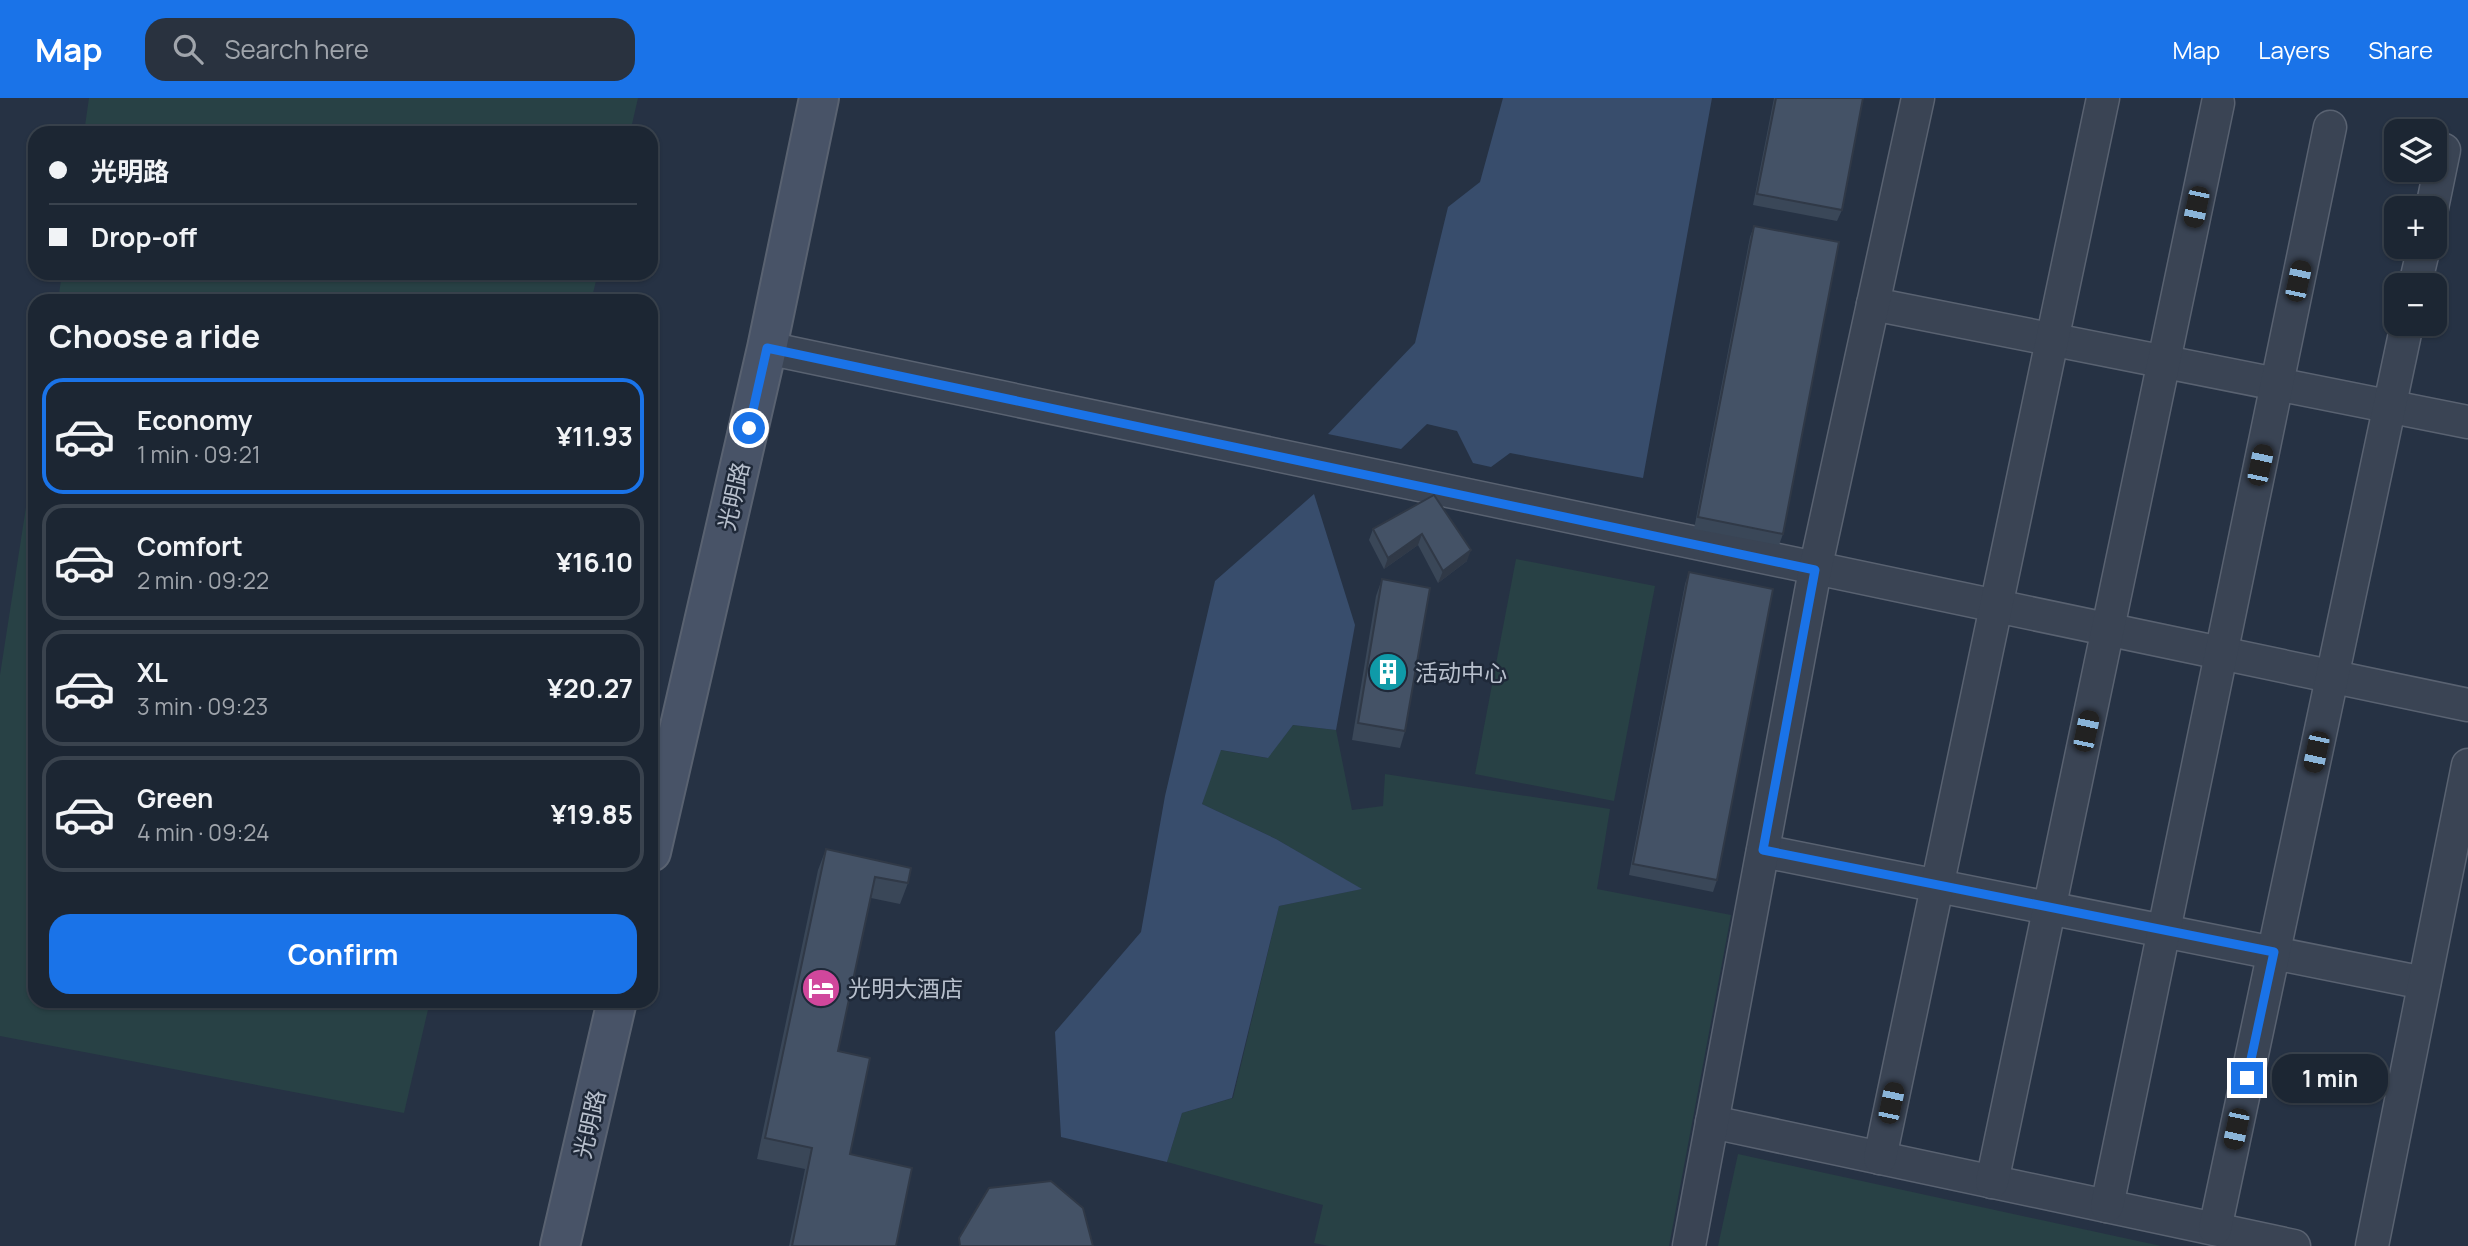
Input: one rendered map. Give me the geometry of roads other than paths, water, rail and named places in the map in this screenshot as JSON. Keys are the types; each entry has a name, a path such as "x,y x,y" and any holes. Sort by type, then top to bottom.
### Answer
{"main road":[{"name":"光明路","path":"658,822 767,348 819,98"},
{"name":"光明路","path":"560,1246 615,1008"}],"street":[{"path":"1689,1246 1815,570 1918,98"},
{"path":"1880,1158 2103,98"},
{"path":"1992,1182 2218,103"},
{"path":"2107,1206 2330,127"},
{"path":"1873,304 2468,422"},
{"path":"2215,1229 2405,336"},
{"path":"767,348 2468,705"},
{"path":"2372,1246 2468,765"},
{"path":"1763,850 2424,983"},
{"path":"1712,1122 2294,1246"}],"water":[{"path":"1503,98 1712,98 1643,478 1510,453 1491,467 1473,463 1457,431 1427,424 1401,449 1328,434 1415,343 1448,207 1480,182"},
{"path":"1314,494 1355,625 1336,730 1293,725 1268,758 1221,750 1202,804 1276,839 1362,889 1279,906 1232,1098 1182,1113 1167,1162 1061,1137 1055,1032 1141,932 1165,796 1215,581"}],"place":[{"name":"活动中心","path":"1388,672"},
{"name":"光明大酒店","path":"821,988"}]}
